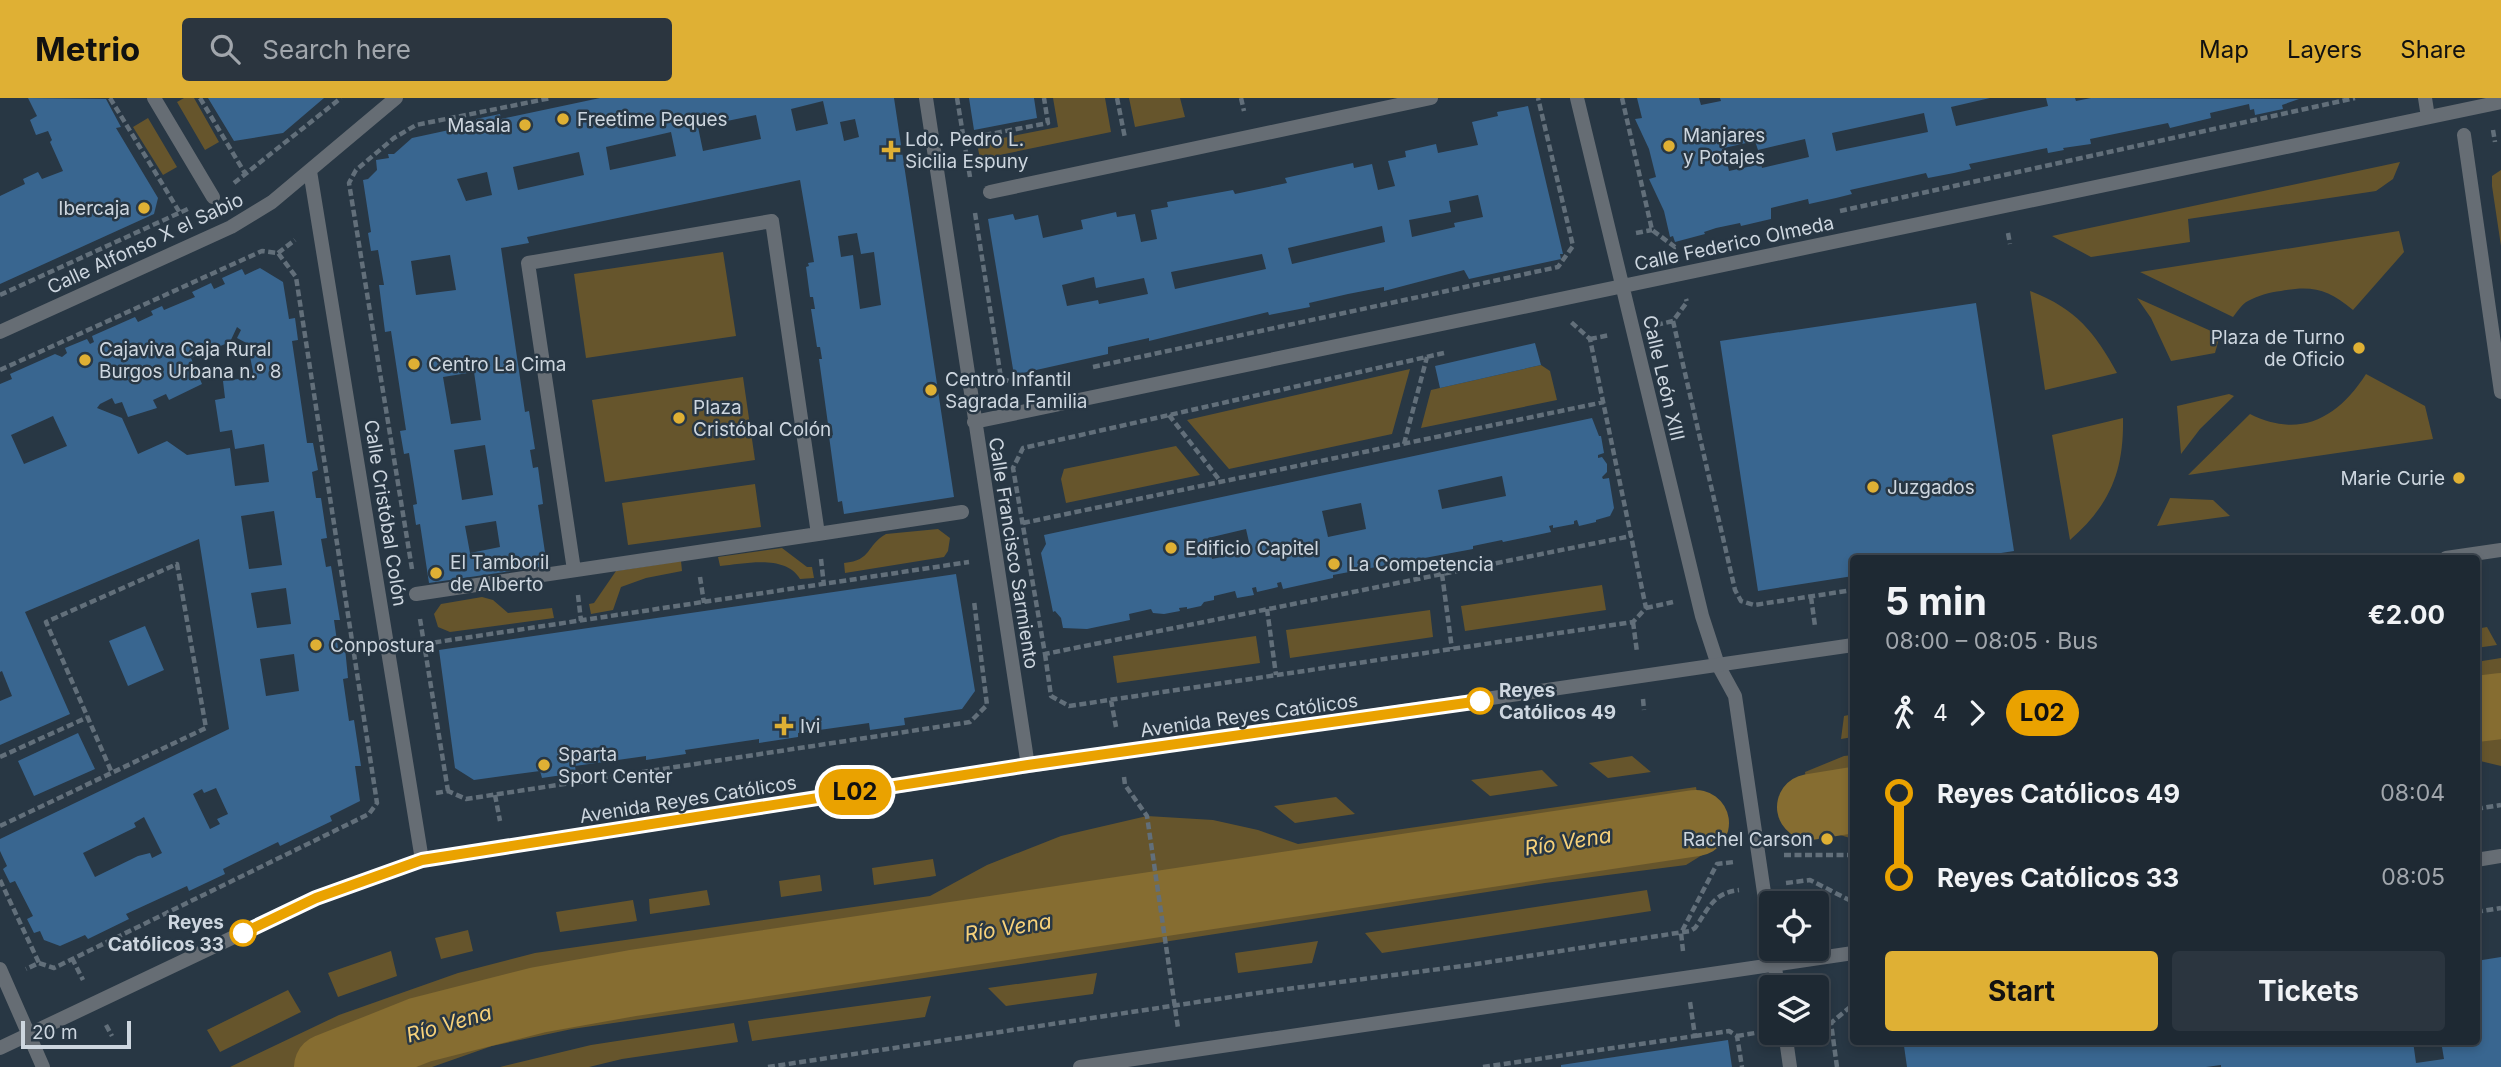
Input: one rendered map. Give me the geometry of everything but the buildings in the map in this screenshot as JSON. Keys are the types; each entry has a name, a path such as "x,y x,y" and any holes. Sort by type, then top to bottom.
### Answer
{"street":[{"path":"154,98 213,197"},
{"name":"Calle Alfonso X el Sabio","path":"0,332 231,226 272,202 396,98"},
{"name":"Calle Francisco Sarmiento","path":"926,98 1028,765"},
{"path":"990,192 1431,98"},
{"name":"Calle León XIII","path":"1577,98 1702,616 1718,665"},
{"path":"2425,98 2428,117"},
{"name":"Calle Federico Olmeda","path":"974,422 2501,102"},
{"path":"2464,135 2501,392"},
{"name":"Calle Cristóbal Colón","path":"310,171 422,860"},
{"path":"575,570 528,263 772,221 818,534"},
{"path":"416,594 962,512"},
{"path":"2467,555 2501,550"},
{"name":"Avenida Reyes Católicos","path":"0,1048 316,898 422,860 1028,765 1850,645"},
{"path":"1718,665 1735,696 1764,891"},
{"path":"2480,859 2501,856"},
{"path":"1080,1067 1850,953"},
{"path":"1774,961 1776,975"},
{"path":"0,970 43,1067"},
{"path":"1787,1045 1790,1067"}],"path":[{"path":"110,98 180,212"},
{"path":"200,98 246,175"},
{"path":"0,295 213,197 246,175 341,98"},
{"path":"551,98 416,125 394,138 362,165 349,183 448,791 466,799 971,722 987,705 972,589"},
{"path":"957,98 970,178"},
{"path":"964,139 1048,122 1044,98"},
{"path":"1117,98 1130,162"},
{"path":"1090,368 1558,267 1573,246 1538,98"},
{"path":"1622,98 1652,230 1675,247 1689,244"},
{"path":"1838,211 2354,98"},
{"path":"974,205 1001,378 1014,384 1023,383"},
{"path":"2008,233 2010,244"},
{"path":"0,370 262,251 278,253 296,277 377,803 369,814 54,968 39,963 26,969"},
{"path":"1673,321 1735,590 1741,601 1755,605 1850,590"},
{"path":"1453,351 1023,448 1013,468 1051,696 1069,706 1633,622 1646,608 1604,402 1590,339 1572,324"},
{"path":"1404,444 1427,357"},
{"path":"1023,523 1604,402"},
{"path":"1169,415 1221,482"},
{"path":"424,643 811,588 969,562 962,512"},
{"path":"1045,654 1631,536"},
{"path":"0,825 113,774 206,728 177,564 46,622 113,774"},
{"path":"1442,574 1452,649"},
{"path":"1266,609 1276,675"},
{"path":"0,757 88,717"},
{"path":"1125,785 1147,816 1181,1052"},
{"path":"2480,808 2501,805"},
{"path":"1684,958 1681,933 1717,864 1758,852 1850,855"},
{"path":"0,880 39,963"},
{"path":"768,1067 1175,1005 1681,933 1695,928 1717,896 1724,892 1810,880 1850,900"},
{"path":"2480,911 2501,908"},
{"path":"1837,1067 1831,1023 1850,1008"},
{"path":"1692,1009 1695,1036"},
{"path":"1483,1067 1728,1031 1737,1036 1759,1033"},
{"path":"1737,1036 1742,1067"}],"shaded area":[{"path":"184,98 194,98 219,142 205,150 177,102"},
{"path":"1053,98 1105,98 1111,132 980,159 977,143 1058,127"},
{"path":"1129,98 1180,98 1185,117 1135,127"},
{"path":"148,118 177,167 163,175 133,127"},
{"path":"2400,162 2393,179 2376,191 2188,219 2190,242 2091,257 2052,236"},
{"path":"2501,170 2501,246 2492,176"},
{"path":"2399,231 2404,252 2353,310 2327,293 2302,288 2255,297 2244,304 2233,317 2140,272"},
{"path":"723,252 736,336 586,358 574,274"},
{"path":"2030,291 2059,305 2082,323 2100,345 2117,373 2045,390"},
{"path":"2137,298 2220,335 2215,353 2171,361 2151,318"},
{"path":"1541,365 1550,371 1557,400 1421,428 1431,390"},
{"path":"1410,369 1392,434 1229,469 1187,420"},
{"path":"2366,374 2425,406 2433,439 2188,475 2250,414 2285,424 2316,420 2343,402"},
{"path":"743,377 755,460 605,482 592,400"},
{"path":"2229,394 2234,396 2200,429 2181,454 2177,406"},
{"path":"2123,418 2121,454 2112,486 2095,514 2070,540 2052,435"},
{"path":"1176,446 1200,475 1066,503 1061,479 1064,469"},
{"path":"755,484 761,527 628,545 622,503"},
{"path":"2170,498 2213,500 2230,516 2157,526"},
{"path":"938,529 950,538 944,557 845,573 844,563 860,559 886,534"},
{"path":"782,548 807,567 812,567 814,578 800,579 793,571 775,563 720,566 718,557"},
{"path":"681,561 682,571 646,578 621,587 613,610 591,614 589,604 594,603 616,571"},
{"path":"1602,585 1606,610 1465,631 1461,606"},
{"path":"482,597 493,600 508,613 552,608 554,618 450,632 438,627 434,614 441,604"},
{"path":"1430,610 1433,637 1290,658 1286,630"},
{"path":"2487,627 2497,645 2480,647 2480,628"},
{"path":"1256,636 1260,663 1117,683 1113,656"},
{"path":"2501,658 2501,766 2480,761 2480,661"},
{"path":"1850,715 1850,738 1841,739 1844,716"},
{"path":"1850,755 1850,838 1837,834 1814,838 1805,772"},
{"path":"1632,756 1651,772 1608,778 1589,763"},
{"path":"1542,770 1558,786 1490,796 1471,780"},
{"path":"1696,787 1707,852 1686,865 1545,883 1014,965 572,1029 492,1046 432,1067 230,1067 339,1015 458,973 535,953 930,896 987,865 1061,836 1147,816 1213,820 1258,830 1298,844"},
{"path":"1336,797 1355,814 1295,823 1274,806"},
{"path":"933,859 936,876 874,885 872,868"},
{"path":"820,875 822,891 781,897 779,881"},
{"path":"707,890 710,905 650,914 649,899"},
{"path":"1647,890 1651,911 1382,953 1365,933"},
{"path":"633,900 637,921 560,932 556,912"},
{"path":"468,930 473,951 441,959 435,938"},
{"path":"1318,941 1312,963 1238,973 1235,953"},
{"path":"391,951 397,976 338,997 328,973"},
{"path":"1097,973 1093,994 1006,1006 988,988"},
{"path":"288,990 301,1012 220,1052 207,1030"},
{"path":"931,996 925,1017 752,1041 748,1021"},
{"path":"734,1023 738,1042 622,1059 589,1067 500,1067 591,1045"}],"waterway":[{"name":"Río Vena","path":"2480,709 2501,706"},
{"name":"Río Vena","path":"1810,807 1850,800"},
{"name":"Río Vena","path":"327,1067 420,1030 538,1000 633,983 1696,823"}],"bus line":[{"name":"L02","path":"243,933 316,898 422,860 1028,765 1480,701"}],"place":[{"name":"Freetime Peques","path":"563,119"},
{"name":"Masala","path":"525,125"},
{"name":"Manjares y Potajes","path":"1669,146"},
{"name":"Ldo. Pedro L. Sicilia Espuny","path":"891,150"},
{"name":"Ibercaja","path":"144,208"},
{"name":"Plaza de Turno de Oficio","path":"2359,348"},
{"name":"Cajaviva Caja Rural Burgos Urbana n.º 8","path":"85,360"},
{"name":"Centro La Cima","path":"414,364"},
{"name":"Centro Infantil Sagrada Familia","path":"931,390"},
{"name":"Plaza Cristóbal Colón","path":"679,418"},
{"name":"Marie Curie","path":"2459,478"},
{"name":"Juzgados","path":"1873,487"},
{"name":"Edificio Capitel","path":"1171,548"},
{"name":"La Competencia","path":"1334,564"},
{"name":"El Tamboril de Alberto","path":"436,573"},
{"name":"Conpostura","path":"316,645"},
{"name":"Reyes Católicos 49","path":"1480,701"},
{"name":"Ivi","path":"784,726"},
{"name":"Sparta Sport Center","path":"544,765"},
{"name":"Rachel Carson","path":"1827,839"},
{"name":"Reyes Católicos 33","path":"243,933"}]}
